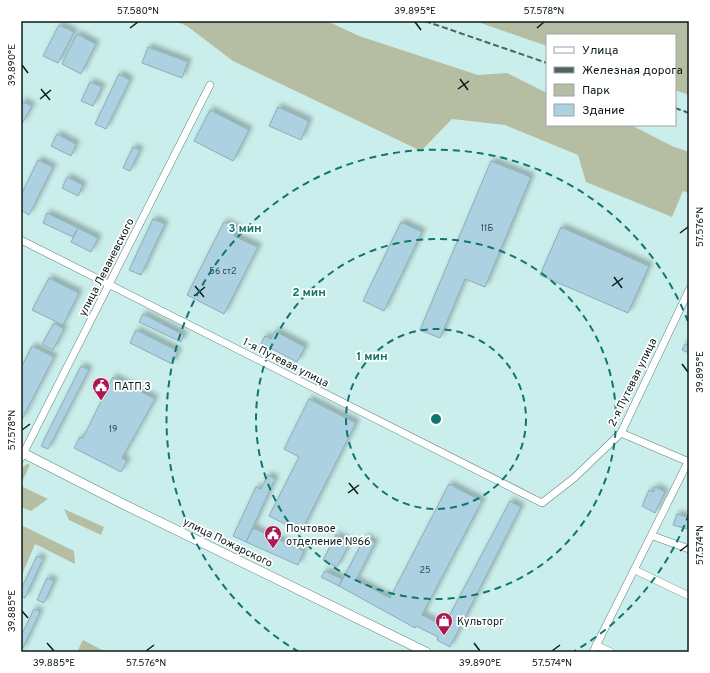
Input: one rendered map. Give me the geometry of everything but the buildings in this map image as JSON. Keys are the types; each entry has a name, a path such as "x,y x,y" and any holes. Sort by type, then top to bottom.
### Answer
{"street":[{"name":"улица Леваневского","path":"22,454 110,285 210,85"},
{"name":"1-я Путевая улица","path":"21,240 542,503"},
{"name":"2-я Путевая улица","path":"542,503 574,478 621,434 689,290"},
{"path":"611,652 595,649 689,461 621,434"},
{"name":"улица Пожарского","path":"22,454 426,652"},
{"path":"652,536 689,549"},
{"path":"635,570 689,596"}],"green space":[{"path":"175,21 327,21 359,36 478,75 507,73 546,92 546,126 633,126 672,146 689,152 689,193 683,191 672,217 586,182 578,155 505,125 452,119 421,151 233,61 187,26"},
{"path":"475,21 689,21 689,95 676,90 676,34 546,34 546,46"},
{"path":"27,464 30,465 21,484 21,469"},
{"path":"21,486 48,499 31,511 21,507"},
{"path":"64,509 104,527 101,535 69,520"},
{"path":"21,525 74,551 75,564 35,544 21,577"},
{"path":"83,640 106,652 77,652"}],"railway":[{"path":"425,21 546,63"},
{"path":"676,108 689,113"}],"place":[{"name":"ПАТП 3","path":"101,401"},
{"name":"Почтовое отделение №66","path":"273,549"},
{"name":"Культорг","path":"444,636"}]}
